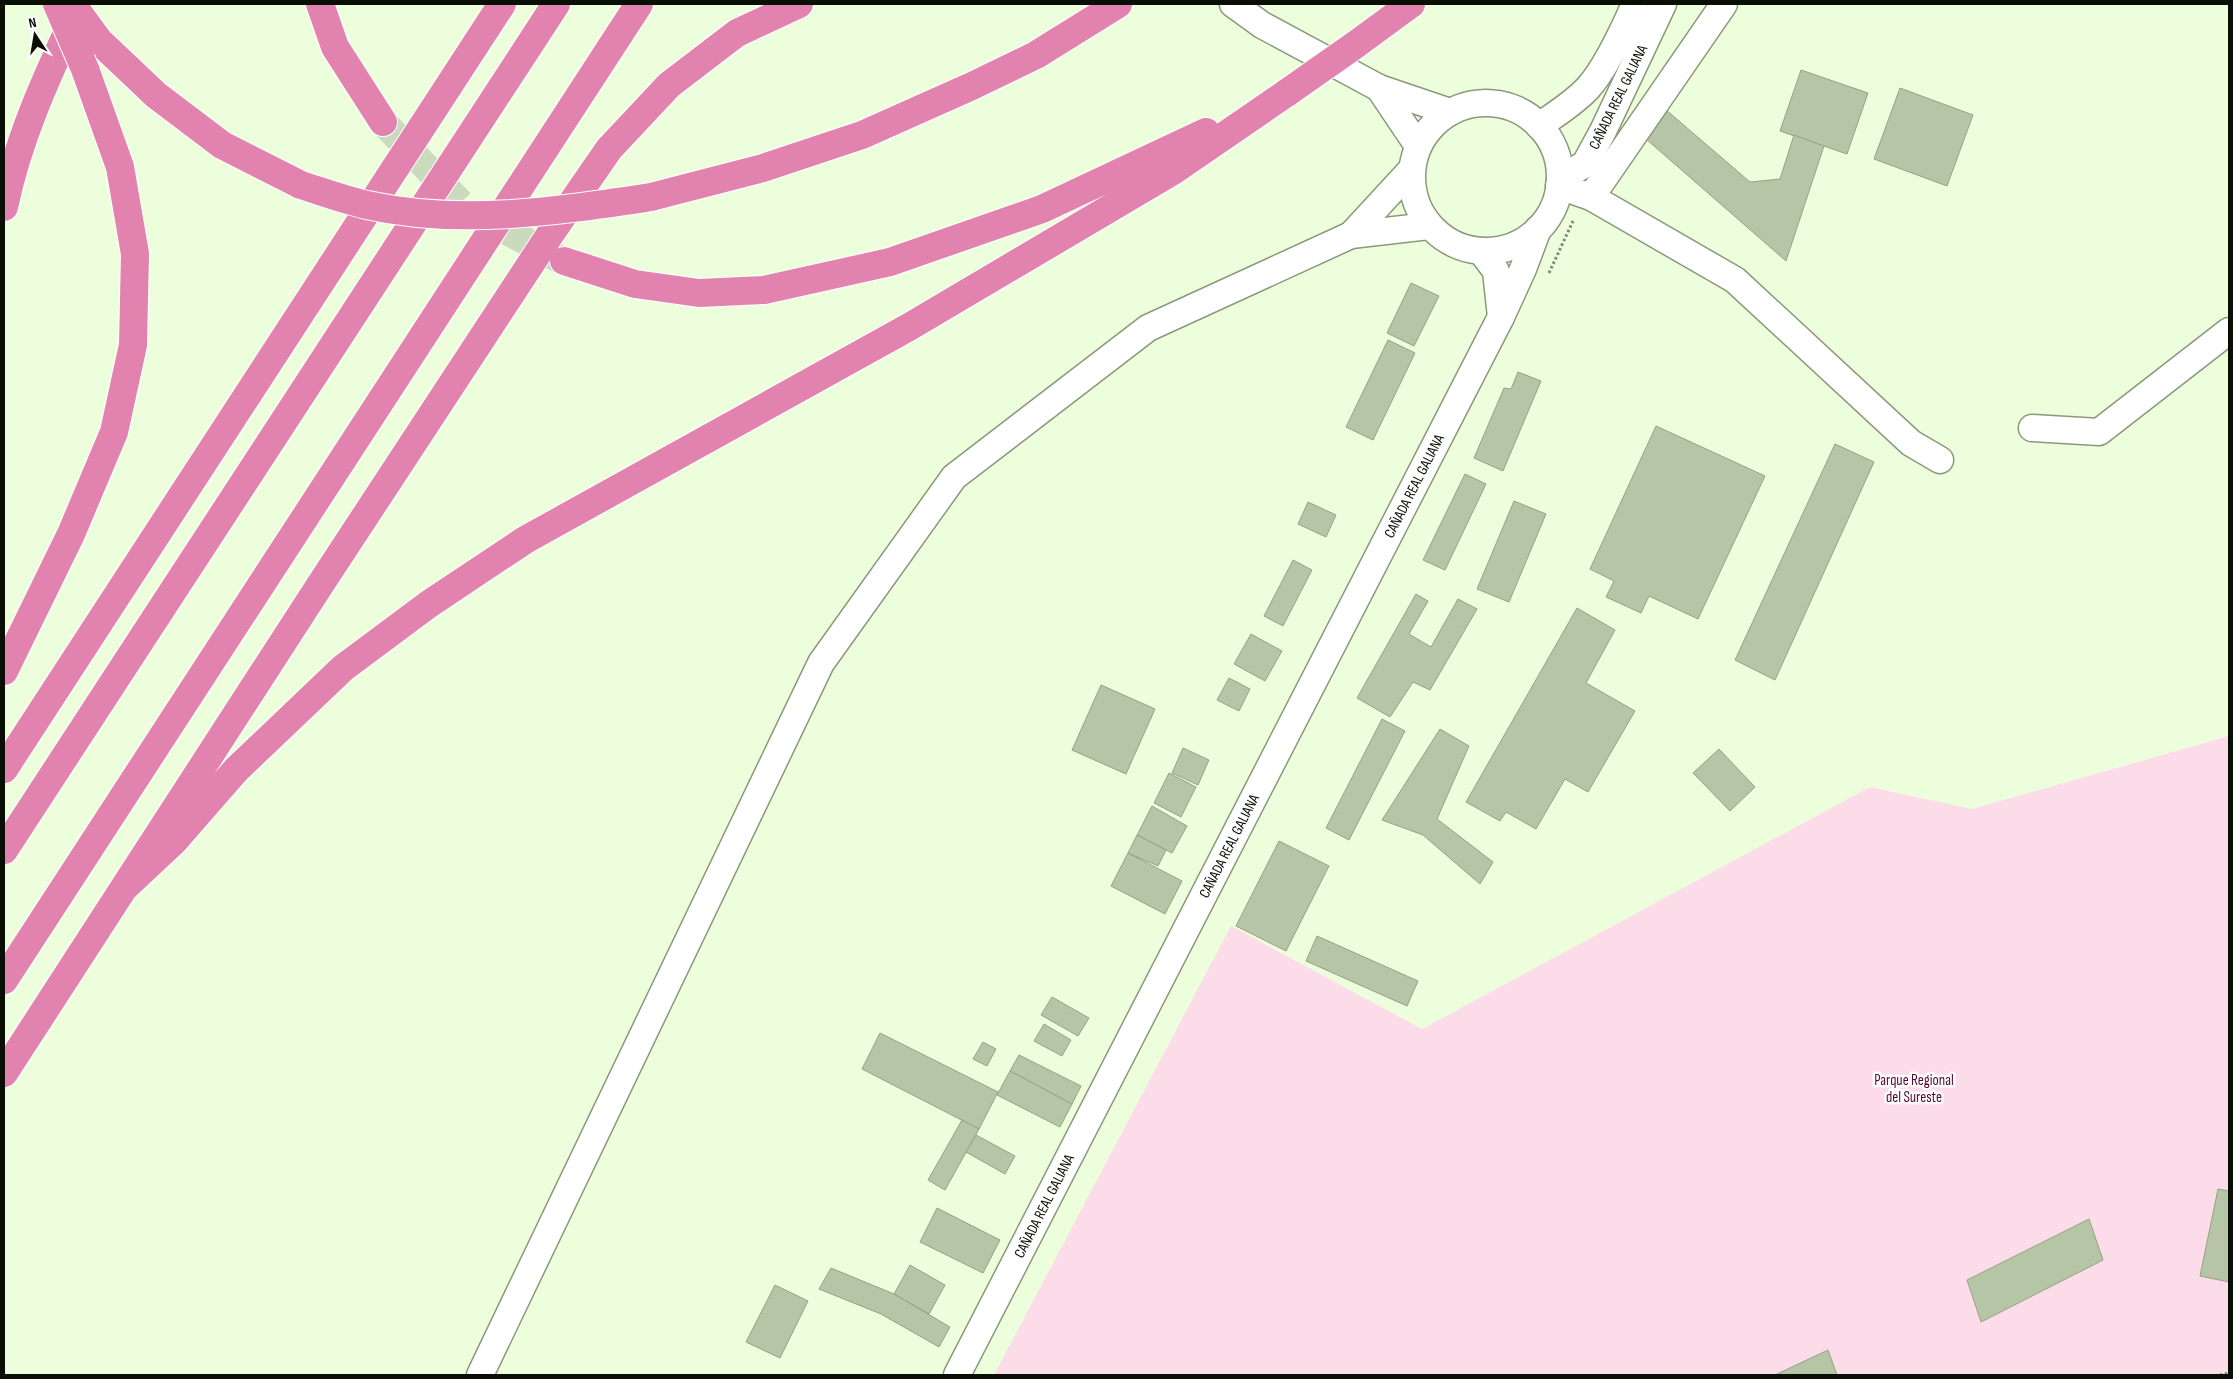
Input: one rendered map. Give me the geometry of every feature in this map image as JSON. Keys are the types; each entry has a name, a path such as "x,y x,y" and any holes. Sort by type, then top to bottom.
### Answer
{"highway":[{"path":"4,671 71,534 114,432 132,345 135,254 120,167 85,69 57,4"},
{"path":"72,4 99,41 156,95 222,145 301,185 367,205 454,215 492,216 550,211 651,197 764,168 862,135 972,86 1036,54 1118,4"},
{"path":"4,207 9,183 42,86 81,4"},
{"path":"320,4 334,47 383,122"},
{"path":"4,769 502,4"},
{"path":"4,850 556,4"},
{"path":"4,980 639,4"},
{"path":"4,1073 508,298 609,149 677,79 737,33 799,4"},
{"path":"126,886 174,841 236,770 343,668 429,604 525,540 909,327 1173,171 1411,4"},
{"path":"564,261 634,284 699,293 764,290 890,262 1042,209 1288,92"}],"street":[{"path":"1233,4 1262,25 1379,88 1450,112"},
{"name":"CAÑADA REAL GALIANA","path":"1539,126 1589,87 1618,40 1635,4"},
{"name":"CAÑADA REAL GALIANA","path":"1559,183 1585,164 1603,131 1663,4"},
{"path":"1591,197 1724,4"},
{"path":"1350,235 1415,158 1432,126 1450,112 1468,105 1487,103 1506,106 1524,114 1539,126 1551,142 1558,160 1559,183 1557,198 1550,215 1538,230 1515,245 1502,250 1481,251 1461,248 1443,238 1429,226 1414,200 1415,158 1379,88"},
{"path":"1559,183 1591,197 1736,280 1911,443 1940,460"},
{"path":"480,1375 821,663 954,477 1148,328 1350,235 1429,226"},
{"name":"CAÑADA REAL GALIANA","path":"957,1375 1501,317 1524,269 1538,230"},
{"path":"1481,251 1496,271 1501,317"},
{"path":"2032,428 2099,432 2229,331"}],"path":[{"path":"2220,1375 2229,1373"}],"green space":[{"name":"Parque Regional del Sureste","path":"2229,736 2229,1375 994,1375 1231,926 1422,1029 1870,787 1972,809"}],"building":[{"path":"1801,70 1868,93 1847,154 1780,131"},
{"path":"1900,88 1973,115 1947,186 1874,159"},
{"path":"1665,109 1750,182 1780,179 1794,135 1824,146 1786,261 1646,139"},
{"path":"1411,283 1439,296 1414,346 1387,333"},
{"path":"1388,340 1415,353 1373,440 1346,427"},
{"path":"1518,372 1541,381 1503,471 1474,458 1504,388 1511,389"},
{"path":"1656,426 1765,476 1698,619 1649,596 1641,613 1606,597 1614,581 1590,569"},
{"path":"1835,444 1874,462 1775,680 1735,660"},
{"path":"1465,474 1486,484 1445,570 1423,560"},
{"path":"1514,501 1546,514 1509,602 1477,589"},
{"path":"1308,502 1336,515 1326,537 1298,524"},
{"path":"1293,560 1312,570 1283,626 1264,616"},
{"path":"1416,594 1428,601 1409,634 1431,647 1458,599 1477,609 1430,690 1413,682 1390,717 1357,698"},
{"path":"1577,608 1615,630 1586,683 1635,711 1588,792 1565,779 1536,829 1506,812 1500,821 1466,802"},
{"path":"1251,634 1282,651 1265,681 1234,664"},
{"path":"1229,678 1250,689 1239,711 1217,700"},
{"path":"1101,685 1155,709 1126,774 1072,750"},
{"path":"1382,719 1405,731 1349,840 1326,828"},
{"path":"1440,729 1469,746 1437,819 1493,862 1480,884 1423,835 1382,820"},
{"path":"1183,748 1209,760 1198,785 1172,773"},
{"path":"1719,749 1755,787 1730,811 1693,773"},
{"path":"1169,773 1196,787 1181,817 1154,803"},
{"path":"1152,806 1187,826 1172,853 1137,835"},
{"path":"1137,835 1166,850 1158,866 1128,853"},
{"path":"1279,841 1329,866 1286,951 1236,926"},
{"path":"1128,853 1182,881 1165,914 1111,886"},
{"path":"1317,936 1418,981 1407,1006 1306,961"},
{"path":"1052,997 1089,1018 1078,1036 1041,1015"},
{"path":"1044,1024 1071,1040 1062,1056 1034,1041"},
{"path":"880,1033 998,1092 979,1129 862,1069"},
{"path":"983,1042 996,1049 987,1066 973,1059"},
{"path":"1019,1055 1081,1086 1072,1104 1010,1071"},
{"path":"1010,1071 1072,1104 1060,1127 997,1095"},
{"path":"962,1120 979,1129 945,1190 928,1180"},
{"path":"976,1135 1015,1156 1005,1174 966,1152"},
{"path":"2218,1189 2229,1191 2229,1282 2200,1276"},
{"path":"937,1208 1000,1240 983,1273 920,1242"},
{"path":"2089,1219 2103,1260 1981,1322 1967,1280"},
{"path":"910,1265 945,1285 929,1314 894,1294"},
{"path":"831,1268 894,1294 950,1327 939,1347 881,1314 819,1289"},
{"path":"775,1285 808,1301 780,1358 746,1342"},
{"path":"1828,1350 1837,1375 1775,1375"}],"tunnel":[{"path":"383,122 466,209 561,260"}]}
